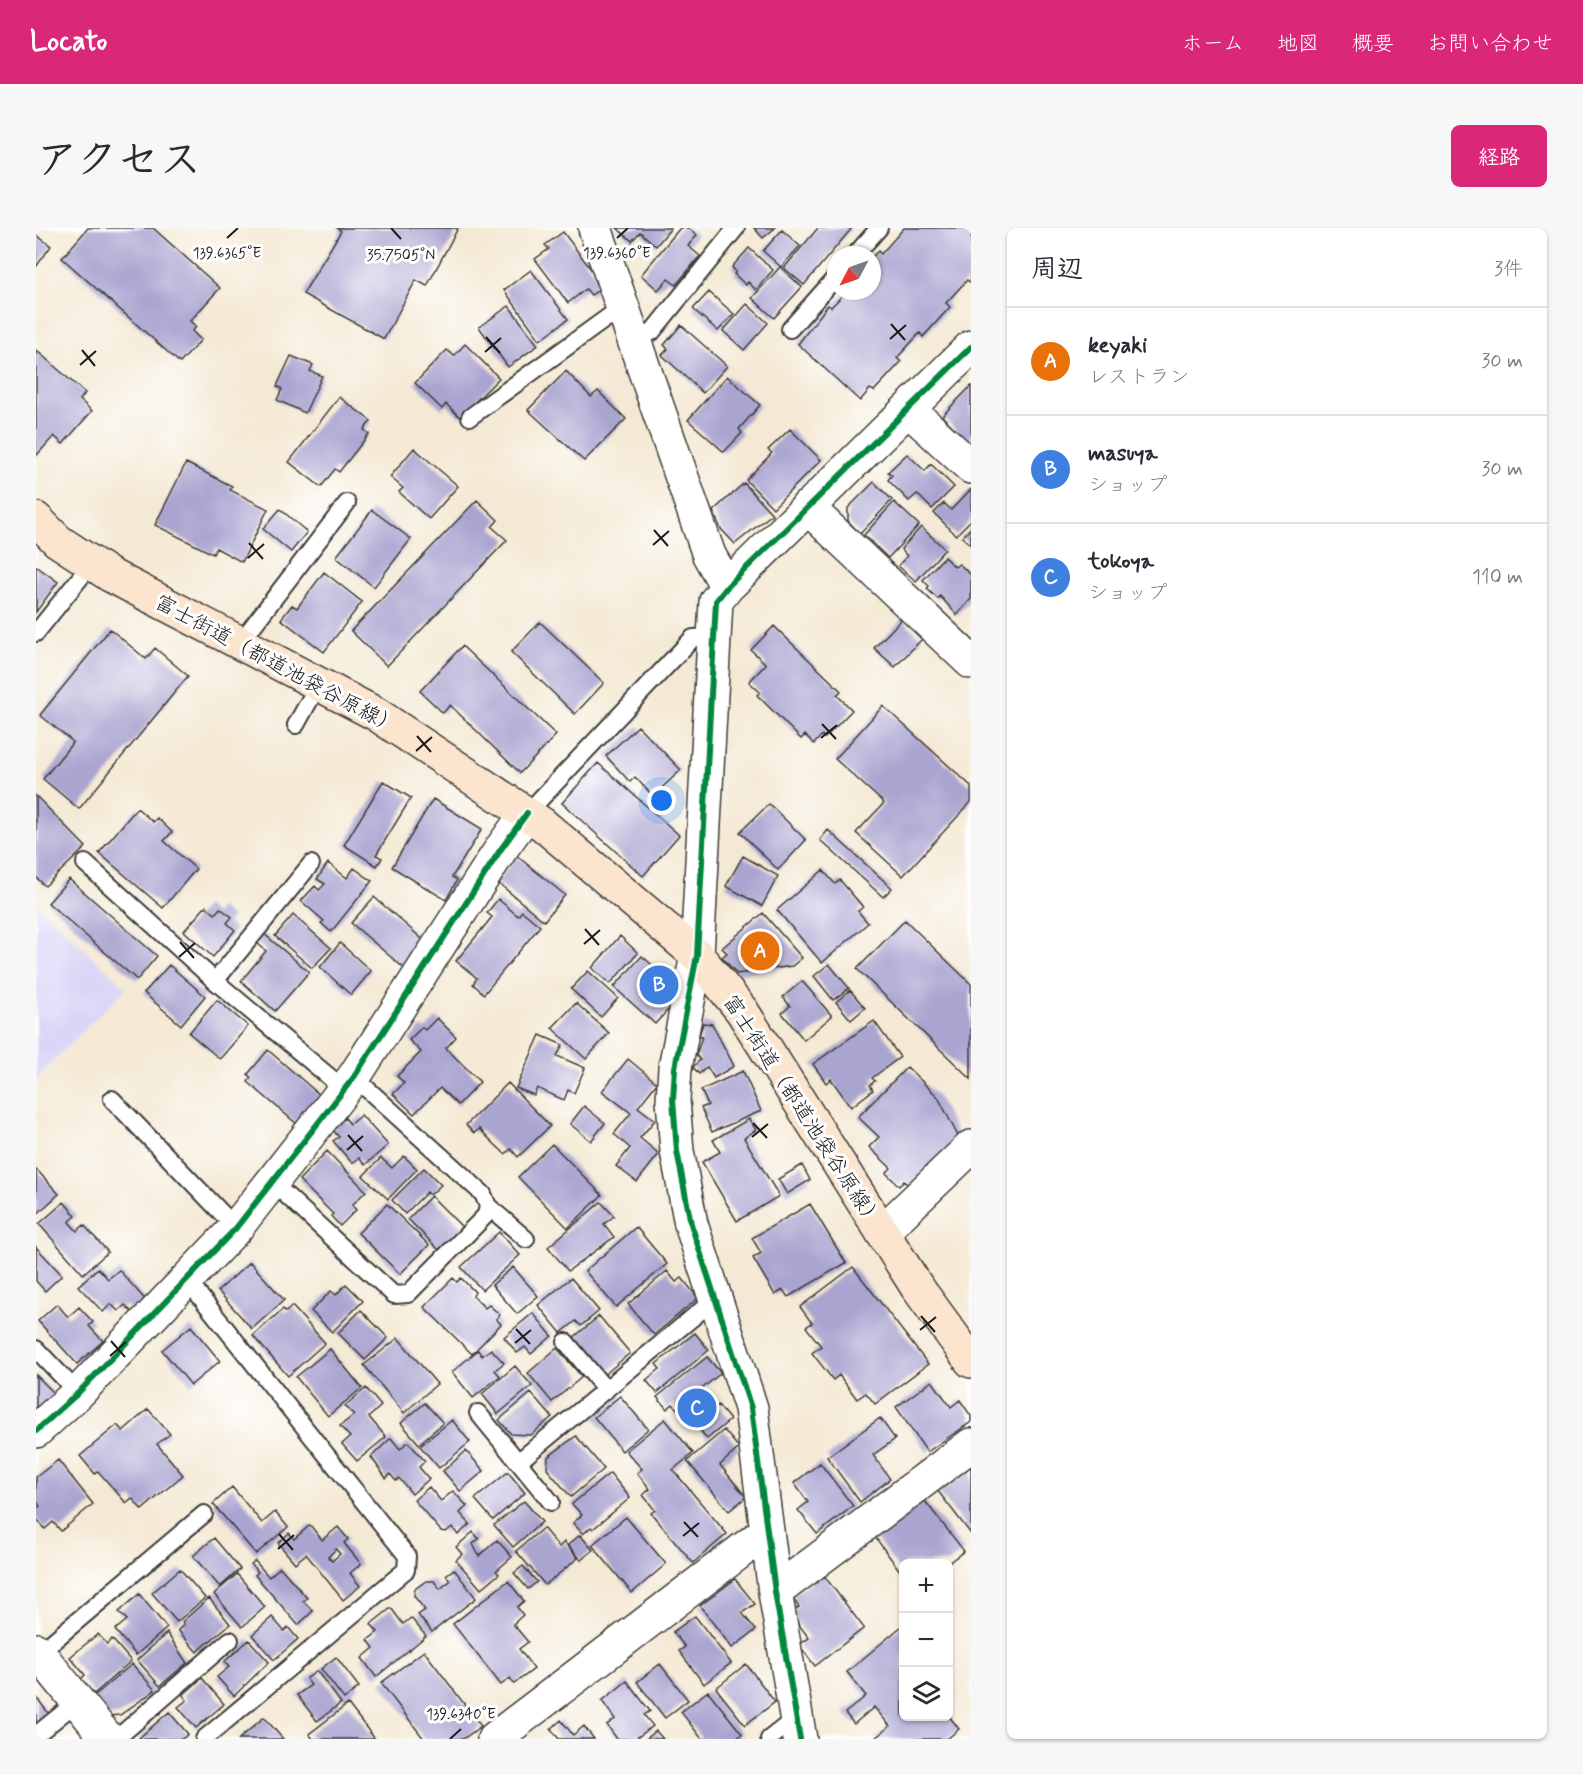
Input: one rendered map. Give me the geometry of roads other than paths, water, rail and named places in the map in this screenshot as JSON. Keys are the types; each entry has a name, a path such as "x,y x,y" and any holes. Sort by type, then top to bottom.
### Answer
{"main road":[{"name":"富士街道（都道池袋谷原線）","path":"36,519 58,541 92,563 239,644 376,714 526,813 606,875 697,955 742,1011 917,1287 971,1360"}],"street":[{"path":"595,228 629,324 676,482 709,555 727,587"},
{"path":"798,1728 775,1592 751,1408 691,1224 677,1151 673,1100 680,1041 697,955 711,734 712,638 716,601 727,587 807,507 971,348"},
{"path":"908,409 971,467"},
{"path":"807,507 971,662"},
{"path":"36,1431 78,1393 236,1228 350,1084 526,813"},
{"path":"882,1232 971,1147"},
{"path":"775,1592 971,1445"},
{"path":"494,1739 767,1531"},
{"path":"37,1651 108,1739"}],"lane":[{"path":"470,417 611,315 652,332 736,228"},
{"path":"863,246 879,228"},
{"path":"790,329 827,287"},
{"path":"239,644 347,503"},
{"path":"36,633 92,563"},
{"path":"526,813 693,638 712,638"},
{"path":"296,724 318,684"},
{"path":"85,863 215,981 350,1084 483,1194 488,1206 526,1239"},
{"path":"215,981 311,864"},
{"path":"111,1100 236,1228"},
{"path":"272,1182 394,1295 408,1294 486,1215 488,1206"},
{"path":"187,1280 407,1556 408,1563 401,1574 204,1739"},
{"path":"518,1462 715,1299"},
{"path":"566,1342 606,1390"},
{"path":"36,1349 78,1393"},
{"path":"478,1413 552,1502"},
{"path":"37,1651 204,1514"},
{"path":"116,1739 230,1640"},
{"path":"36,1735 78,1701"},
{"path":"769,1739 798,1728"}],"place":[{"name":"keyaki","path":"760,951"},
{"name":"masuya","path":"659,985"},
{"name":"tokoya","path":"697,1408"}]}
